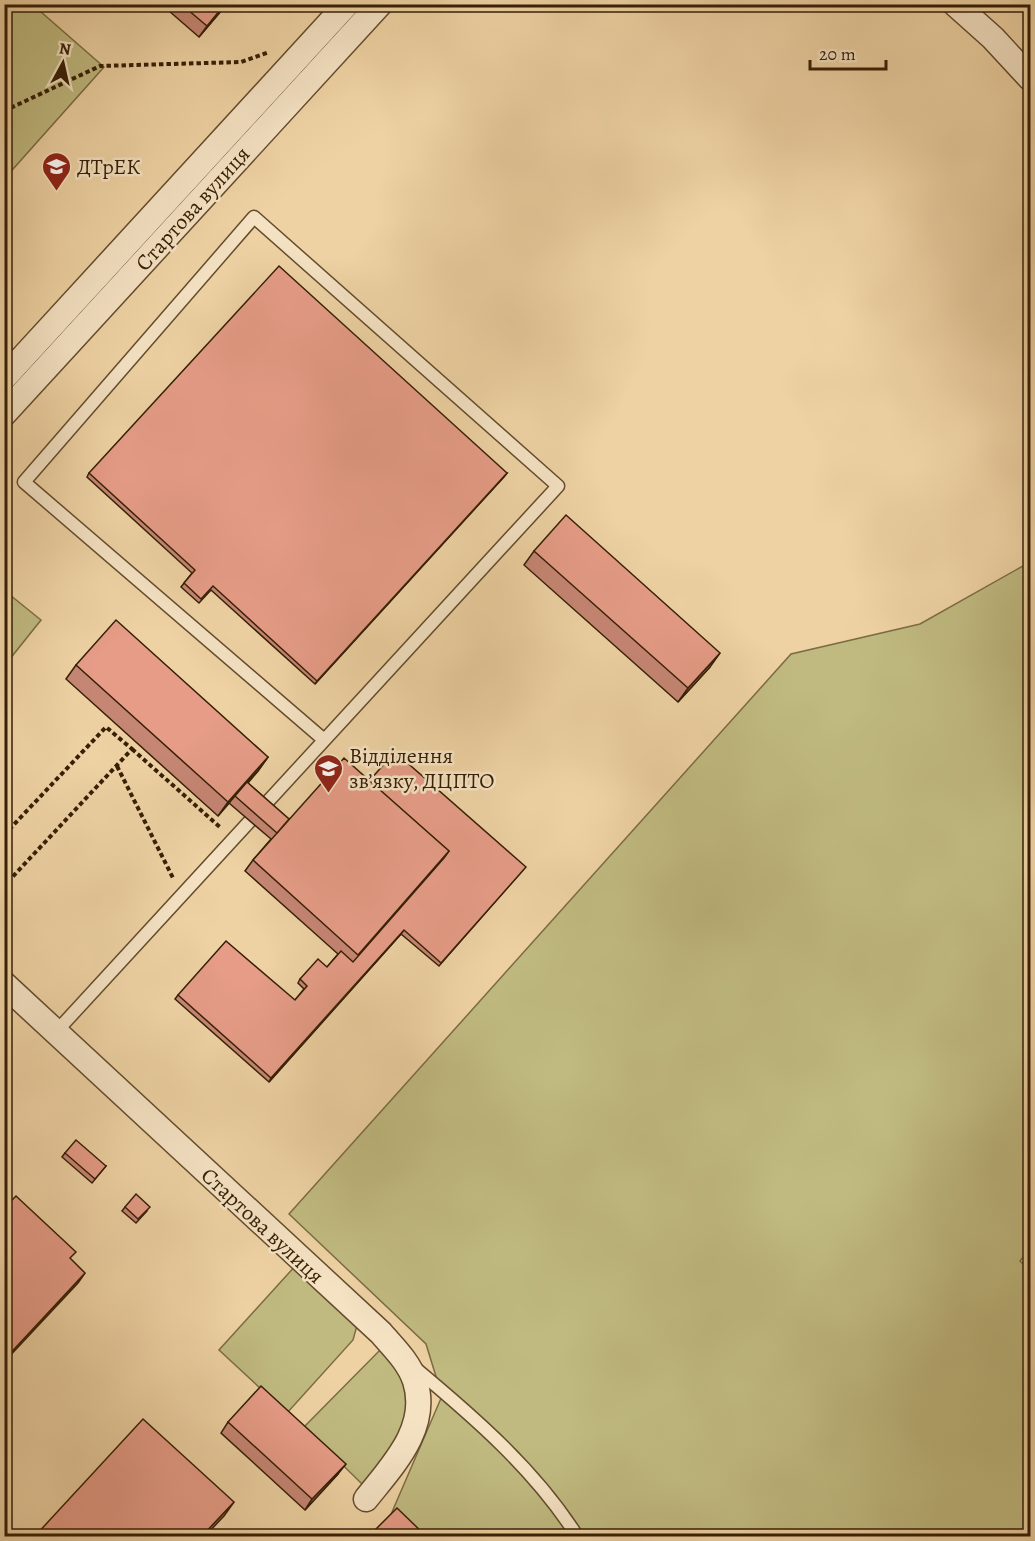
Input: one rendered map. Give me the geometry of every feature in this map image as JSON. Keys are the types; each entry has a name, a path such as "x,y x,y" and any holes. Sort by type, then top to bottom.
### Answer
{"street":[{"name":"Стартова вулиця","path":"4,378 347,4"},
{"path":"955,4 993,38 1030,78"},
{"name":"Стартова вулиця","path":"4,414 371,8"},
{"name":"Стартова вулиця","path":"4,984 381,1333 403,1358 416,1382 417,1406 414,1429 405,1451 366,1499"}],"lane":[{"path":"55,1033 235,840 323,739 558,486 254,217 24,482 323,739"},
{"path":"403,1358 478,1420 523,1467 565,1517 577,1536"}],"path":[{"path":"4,111 100,66 241,62 269,52 277,44"},
{"path":"4,835 106,727 235,840"},
{"path":"4,886 132,749"},
{"path":"117,766 183,896"}],"shaded area":[{"path":"5,4 33,5 104,67 5,178"},
{"path":"1030,562 1030,1249 1020,1261 1030,1271 1030,1536 409,1536 389,1519 442,1396 426,1344 289,1214 791,654 920,624"},
{"path":"5,591 41,620 5,665"},
{"path":"297,1264 358,1322 353,1340 287,1413 219,1350"},
{"path":"381,1349 407,1378 406,1412 403,1425 392,1448 363,1485 304,1427"}],"building":[{"path":"181,4 225,4 207,26"},
{"path":"279,266 507,473 317,681 213,586 201,599 184,583 195,570 89,473"},
{"path":"566,515 720,653 688,688 534,551"},
{"path":"116,620 268,757 228,802 76,665"},
{"path":"395,752 526,867 441,963 404,930 271,1078 178,995 226,941 295,1000 307,986 300,979 318,959 327,967 341,951 353,962 449,851 369,781"},
{"path":"344,758 449,851 358,955 253,860"},
{"path":"247,782 289,819 277,833 235,796"},
{"path":"76,1140 106,1166 95,1179 65,1153"},
{"path":"136,1194 150,1207 138,1219 125,1207"},
{"path":"16,1196 76,1252 70,1258 85,1273 4,1360 4,1198 9,1203"},
{"path":"261,1386 346,1464 312,1499 228,1422"},
{"path":"143,1419 234,1502 202,1536 35,1536"},
{"path":"397,1508 426,1536 369,1536"}],"place":[{"name":"ДТрЕК","path":"56,192"},
{"name":"Відділення зв’язку, ДЦПТО","path":"328,794"}]}
